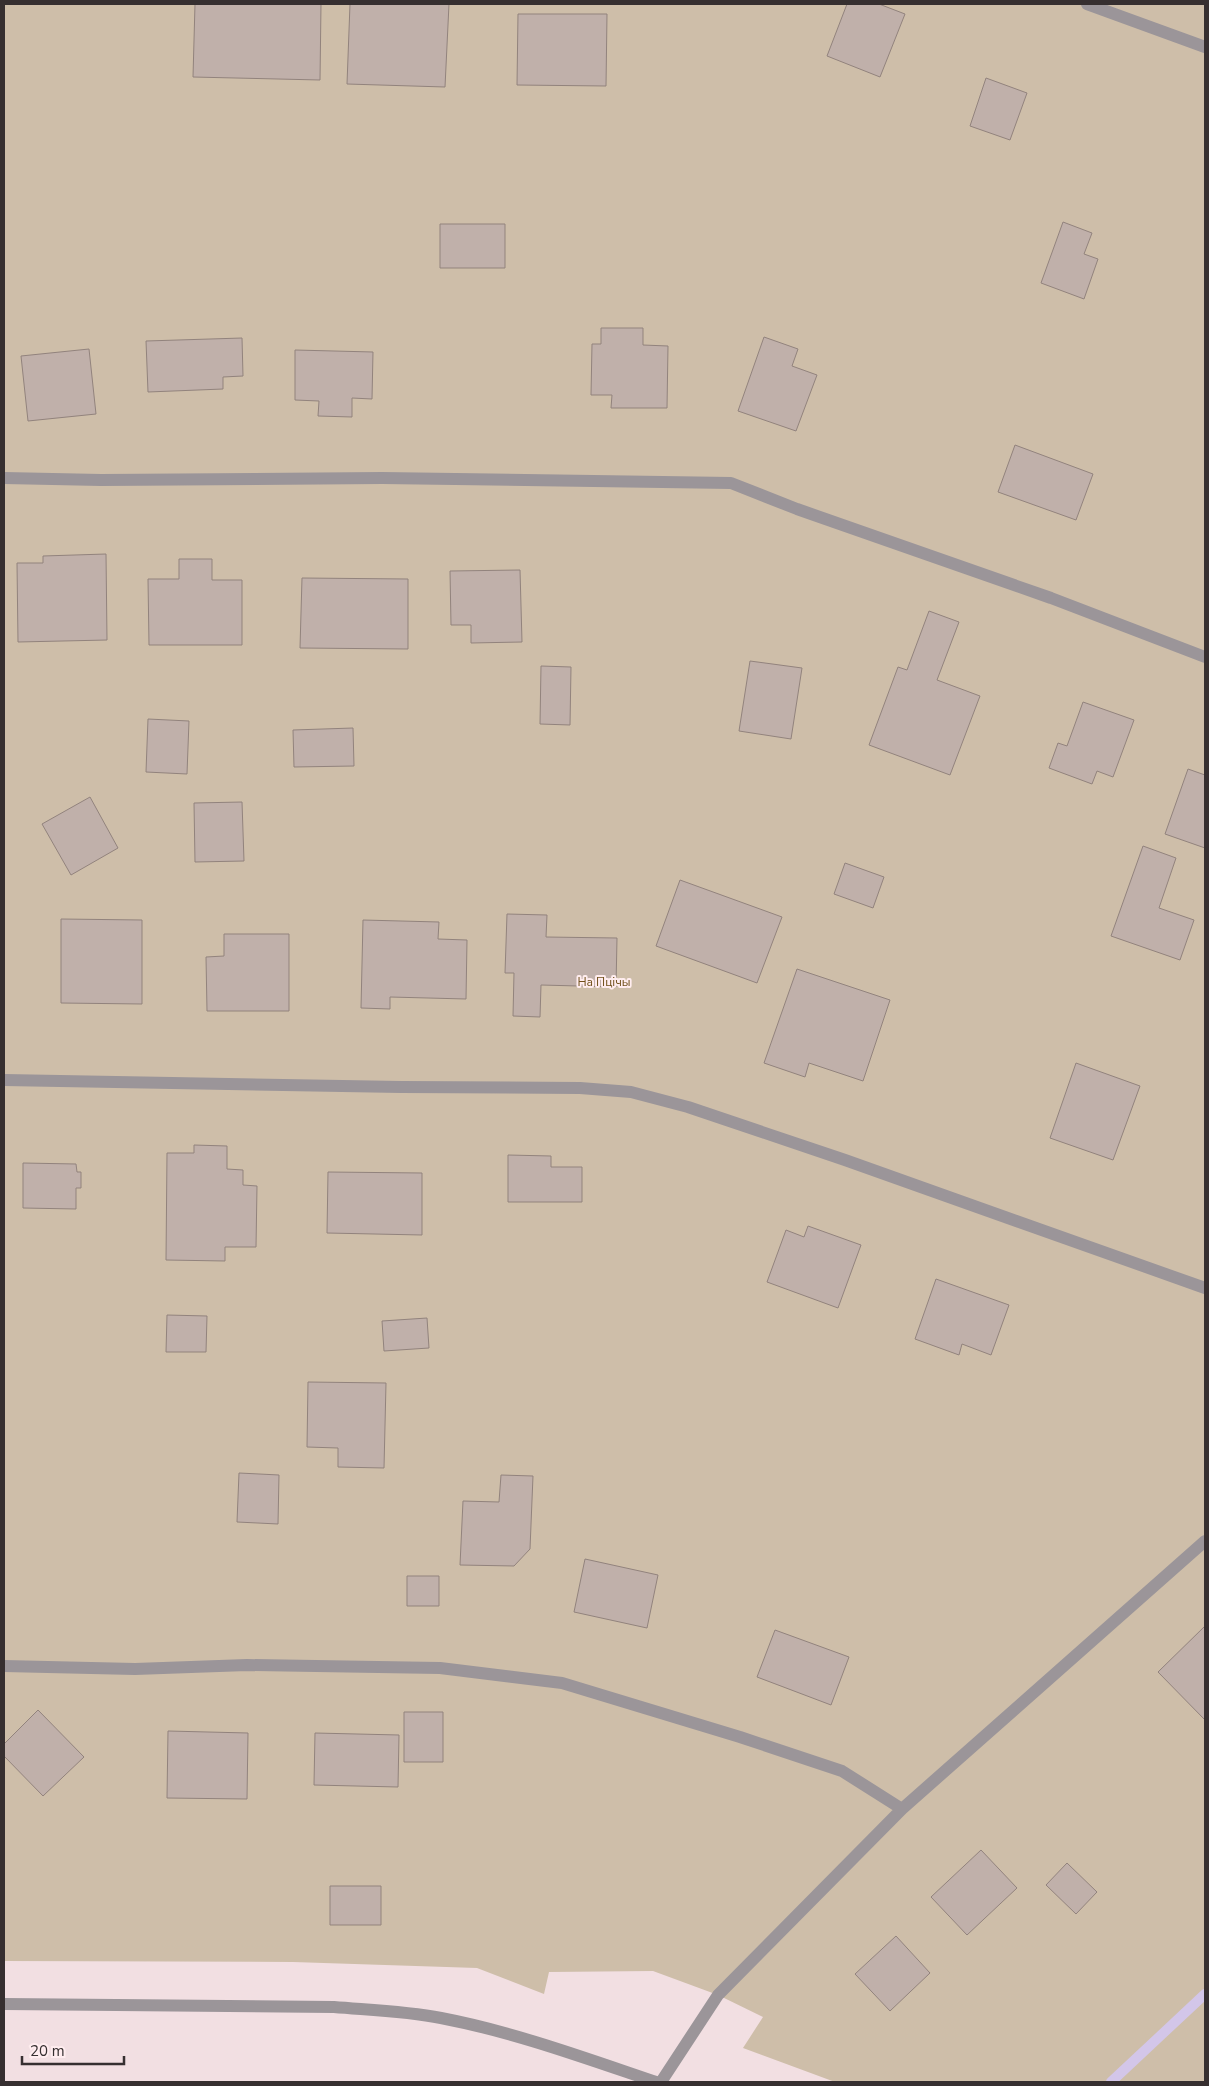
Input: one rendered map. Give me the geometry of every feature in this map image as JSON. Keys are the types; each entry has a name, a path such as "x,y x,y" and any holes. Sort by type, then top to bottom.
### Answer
{"street":[{"path":"1087,4 1205,47"},
{"path":"4,478 101,480 382,478 731,483 797,509 1051,598 1205,657"},
{"path":"4,1080 580,1088 631,1092 688,1107 854,1163 1205,1288"},
{"path":"661,2082 718,1995 902,1808 1205,1541"},
{"path":"4,1666 135,1669 247,1665 440,1668 562,1683 740,1737 842,1771 902,1808"},
{"path":"4,2004 334,2007 440,2017 500,2031 656,2082"}],"green space":[{"name":"На Пцічы","path":"4,4 1205,4 1205,2082 835,2082 743,2048 763,2017 718,1995 653,1971 549,1972 544,1994 477,1968 293,1962 4,1961"}],"building":[{"path":"195,4 321,4 320,80 193,77"},
{"path":"350,4 449,4 445,87 347,84"},
{"path":"847,4 879,4 905,14 880,77 827,56"},
{"path":"518,14 607,14 606,86 517,85"},
{"path":"986,78 1027,93 1010,140 970,126"},
{"path":"1063,222 1092,233 1084,254 1098,259 1084,299 1041,283"},
{"path":"440,224 505,224 505,268 440,268"},
{"path":"601,328 643,328 643,345 668,346 667,408 611,408 612,395 591,395 592,344 601,344"},
{"path":"764,337 798,349 792,366 817,375 796,431 738,411"},
{"path":"242,338 243,376 223,377 223,389 148,392 146,341"},
{"path":"89,349 96,414 28,421 21,356"},
{"path":"295,350 373,352 372,399 352,398 352,417 318,416 319,401 295,400"},
{"path":"1015,445 1093,474 1076,520 998,492"},
{"path":"106,554 107,640 18,642 17,563 43,563 43,556"},
{"path":"179,559 212,559 212,580 242,580 242,645 149,645 148,579 179,579"},
{"path":"520,570 522,642 471,643 471,625 451,625 450,571"},
{"path":"302,578 408,579 408,649 300,648"},
{"path":"929,611 959,622 937,680 980,696 950,775 869,745 898,667 907,670"},
{"path":"750,661 802,668 791,739 739,731"},
{"path":"541,666 571,667 570,725 540,724"},
{"path":"1083,702 1134,720 1113,777 1097,771 1092,784 1049,768 1058,743 1067,746"},
{"path":"148,719 189,721 187,774 146,772"},
{"path":"353,728 354,766 294,767 293,730"},
{"path":"1188,769 1205,775 1205,848 1165,834"},
{"path":"90,797 118,848 71,875 42,824"},
{"path":"242,802 244,861 195,862 194,803"},
{"path":"1143,846 1176,858 1159,908 1194,920 1180,960 1111,936"},
{"path":"845,863 884,877 873,908 834,894"},
{"path":"680,880 782,917 757,983 656,946"},
{"path":"507,914 547,915 546,937 617,938 616,987 541,985 540,1017 513,1016 514,973 505,973"},
{"path":"61,919 142,920 142,1004 61,1003"},
{"path":"363,920 439,922 438,939 467,940 466,999 390,997 390,1009 361,1008"},
{"path":"224,934 289,934 289,1011 207,1011 206,957 224,956"},
{"path":"797,969 890,1000 863,1081 809,1063 805,1077 764,1063"},
{"path":"1076,1063 1140,1086 1113,1160 1050,1138"},
{"path":"194,1145 227,1146 227,1169 243,1170 243,1185 257,1186 256,1247 225,1247 225,1261 166,1260 167,1153 194,1153"},
{"path":"508,1155 551,1156 551,1167 582,1167 582,1202 508,1202"},
{"path":"23,1163 76,1164 77,1172 81,1172 81,1188 76,1188 76,1209 23,1208"},
{"path":"328,1172 422,1173 422,1235 327,1233"},
{"path":"808,1226 861,1245 838,1308 767,1282 786,1230 804,1237"},
{"path":"936,1279 1009,1305 991,1355 962,1344 959,1355 915,1339"},
{"path":"167,1315 207,1316 206,1352 166,1352"},
{"path":"427,1318 429,1348 384,1351 382,1321"},
{"path":"308,1382 386,1383 384,1468 338,1467 338,1448 307,1447"},
{"path":"239,1473 279,1475 278,1524 237,1522"},
{"path":"501,1475 533,1476 530,1549 514,1566 460,1565 463,1501 499,1502"},
{"path":"585,1559 658,1575 647,1628 574,1612"},
{"path":"407,1576 439,1576 439,1606 407,1606"},
{"path":"1205,1626 1205,1720 1158,1672"},
{"path":"775,1630 849,1657 831,1705 757,1677"},
{"path":"38,1710 84,1757 43,1796 4,1756 4,1744"},
{"path":"404,1712 443,1712 443,1762 404,1762"},
{"path":"168,1731 248,1733 247,1799 167,1798"},
{"path":"315,1733 399,1735 398,1787 314,1785"},
{"path":"981,1850 1017,1888 967,1935 931,1897"},
{"path":"1067,1863 1097,1892 1076,1914 1046,1885"},
{"path":"330,1886 381,1886 381,1925 330,1925"},
{"path":"896,1936 930,1973 890,2011 855,1974"}],"waterway":[{"path":"1111,2082 1205,1994"}]}
